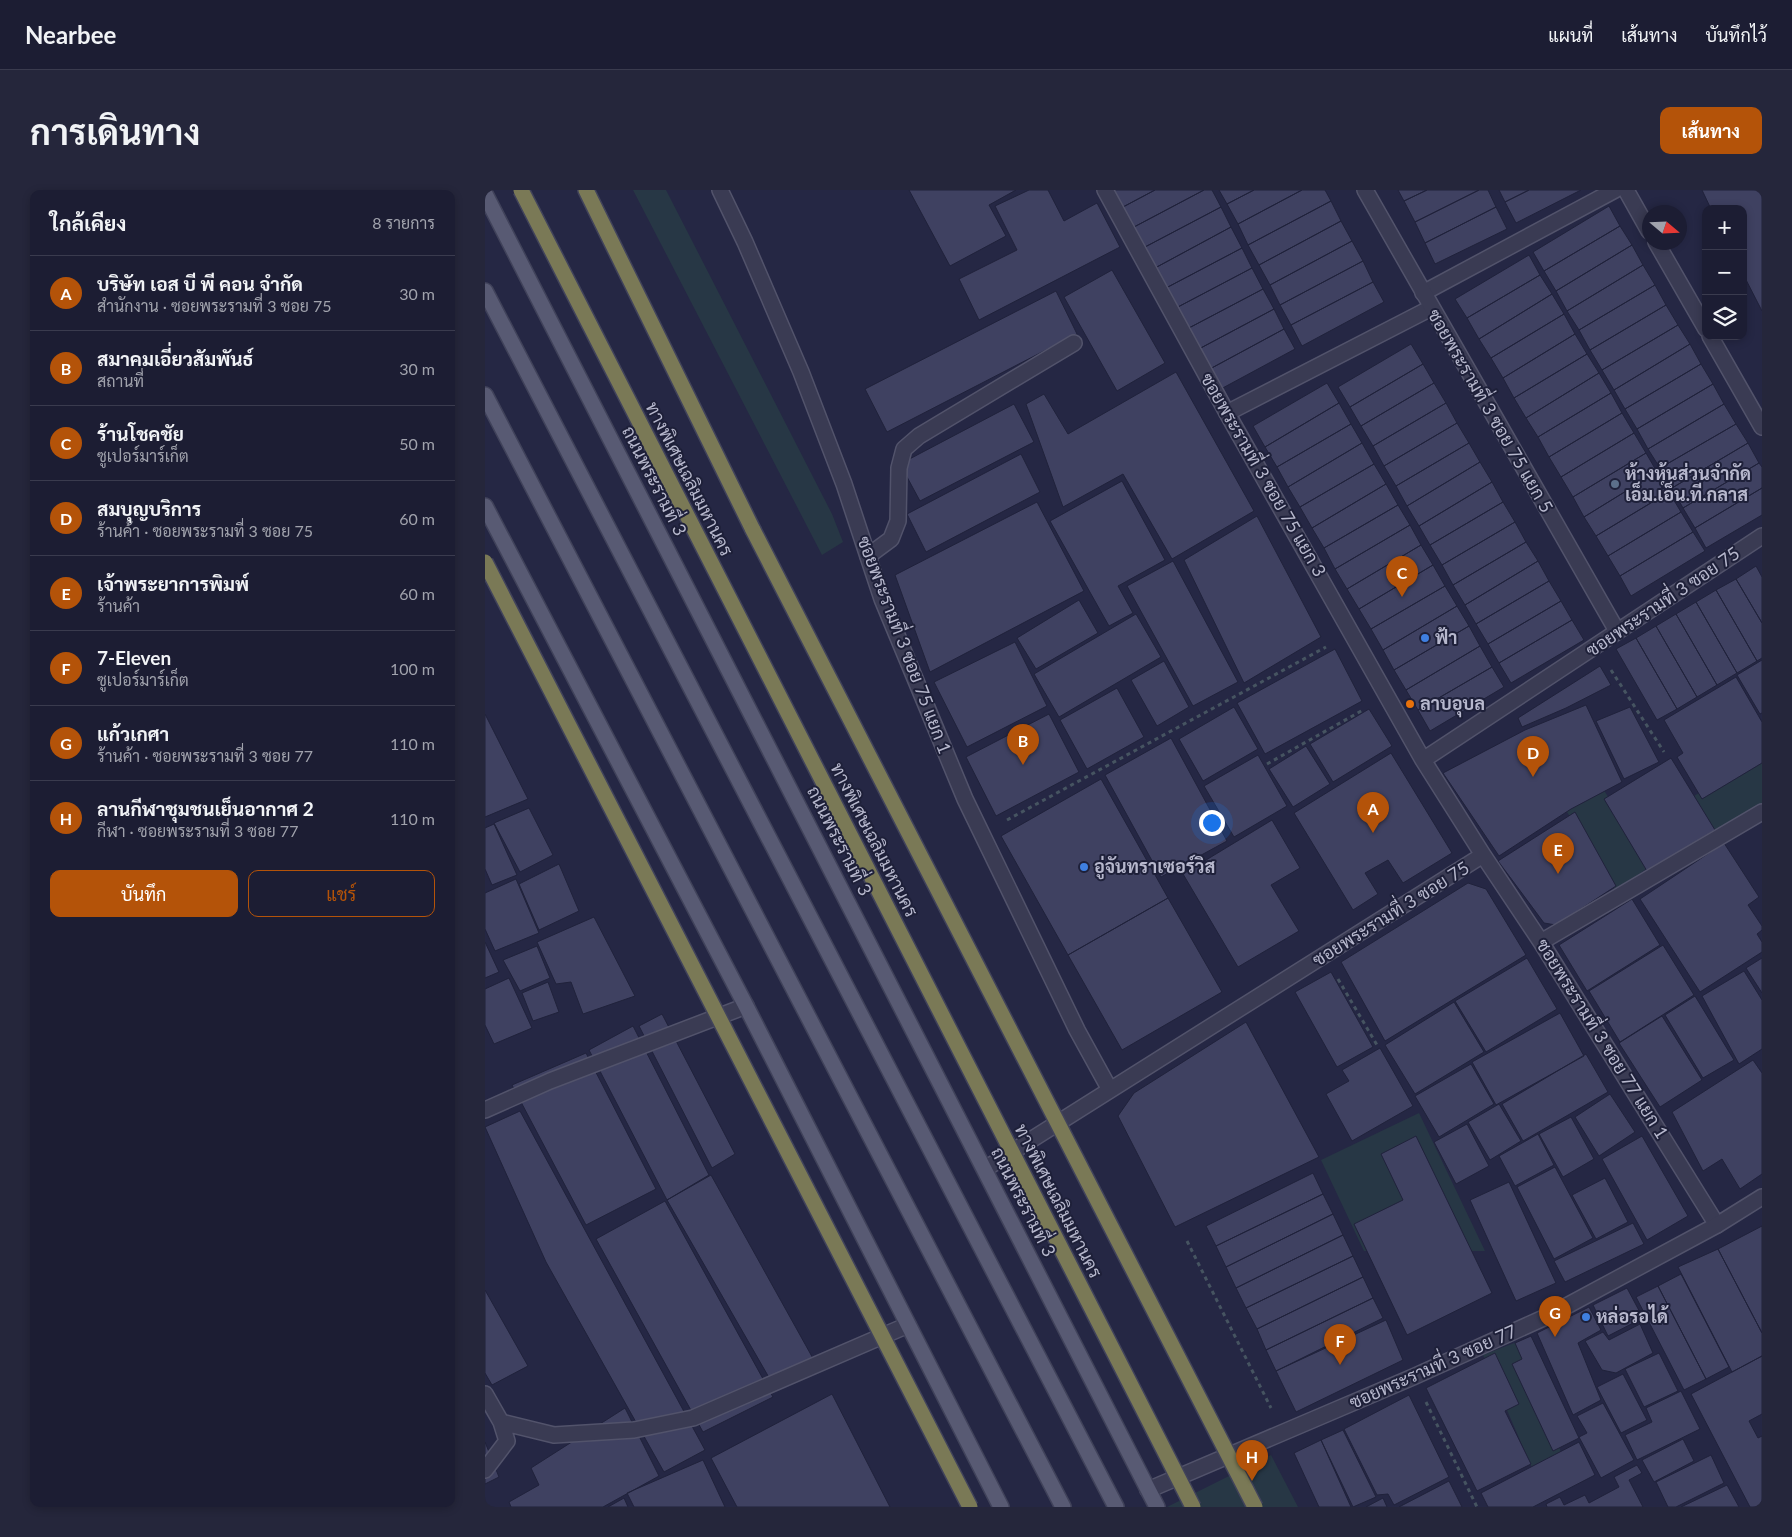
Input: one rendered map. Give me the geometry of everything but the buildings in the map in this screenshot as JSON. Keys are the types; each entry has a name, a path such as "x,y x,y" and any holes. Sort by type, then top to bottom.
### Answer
{"highway":[{"name":"ทางพิเศษเฉลิมมหานคร","path":"521,190 1193,1507"},
{"path":"586,190 753,530 1255,1507"},
{"path":"485,562 970,1507"}],"main road":[{"name":"ถนนพระรามที่ 3","path":"485,194 1157,1507"},
{"path":"485,291 1116,1507"},
{"path":"485,395 1063,1507"},
{"path":"485,506 746,1006 1001,1507"}],"street":[{"name":"ซอยพระรามที่ 3 ซอย 75 แยก 1","path":"720,190 745,242 801,372 844,484 882,599 965,799 1077,1030 1110,1090"},
{"name":"ซอยพระรามที่ 3 ซอย 75 แยก 3","path":"1105,190 1227,413 1353,633 1423,760"},
{"name":"ซอยพระรามที่ 3 ซอย 75 แยก 5","path":"1365,190 1617,631"},
{"path":"1423,293 1615,190"},
{"path":"1626,190 1642,219"},
{"path":"1661,250 1702,322"},
{"path":"1227,413 1431,308"},
{"path":"1712,340 1762,427"},
{"path":"868,556 891,539 898,521 899,468 904,449 919,436 1073,343"},
{"name":"ซอยพระรามที่ 3 ซอย 75","path":"985,1169 1483,855 1423,760 1762,536"},
{"path":"1541,942 1762,812"},
{"name":"ซอยพระรามที่ 3 ซอย 77 แยก 1","path":"1483,855 1541,942 1717,1225"},
{"path":"485,1110 550,1080 746,1006"},
{"name":"ซอยพระรามที่ 3 ซอย 77","path":"1148,1490 1413,1377 1548,1316 1717,1225 1762,1197"},
{"path":"501,1422 554,1435 635,1430 693,1418 908,1325"},
{"path":"485,1394 501,1422 507,1441 485,1470"}],"path":[{"path":"982,834 1353,633"},
{"path":"1596,646 1664,752"},
{"path":"1267,764 1388,696"},
{"path":"1324,956 1377,1045"},
{"path":"1187,1241 1283,1432"},
{"path":"1413,1377 1477,1507"}],"shaded area":[{"path":"633,190 666,190 832,514 843,542 822,555"},
{"path":"1762,758 1762,803 1712,836 1692,797"},
{"path":"1600,784 1651,865 1616,892 1564,807"},
{"path":"1419,1113 1485,1251 1364,1251 1321,1160"},
{"path":"1522,1340 1564,1461 1536,1477 1483,1355"},
{"path":"1271,1455 1298,1507 1167,1507"}],"place":[{"name":"ห้างหุ้นส่วนจำกัด เอ็ม.เอ็น.ที.กลาส","path":"1615,484"},
{"name":"ร้านโชคชัย","path":"1402,597"},
{"name":"ฟ้า","path":"1425,638"},
{"name":"ลาบอุบล","path":"1410,704"},
{"name":"สมาคมเอี่ยวสัมพันธ์","path":"1023,765"},
{"name":"สมบุญบริการ","path":"1533,777"},
{"name":"บริษัท เอส บี พี คอน จำกัด","path":"1373,833"},
{"name":"อู่จันทราเซอร์วิส","path":"1084,867"},
{"name":"เจ้าพระยาการพิมพ์","path":"1558,874"},
{"name":"หล่อรอได้","path":"1586,1317"},
{"name":"แก้วเกศา","path":"1555,1337"},
{"name":"7-Eleven","path":"1340,1365"},
{"name":"ลานกีฬาชุมชนเย็นอากาศ 2","path":"1252,1481"}]}
